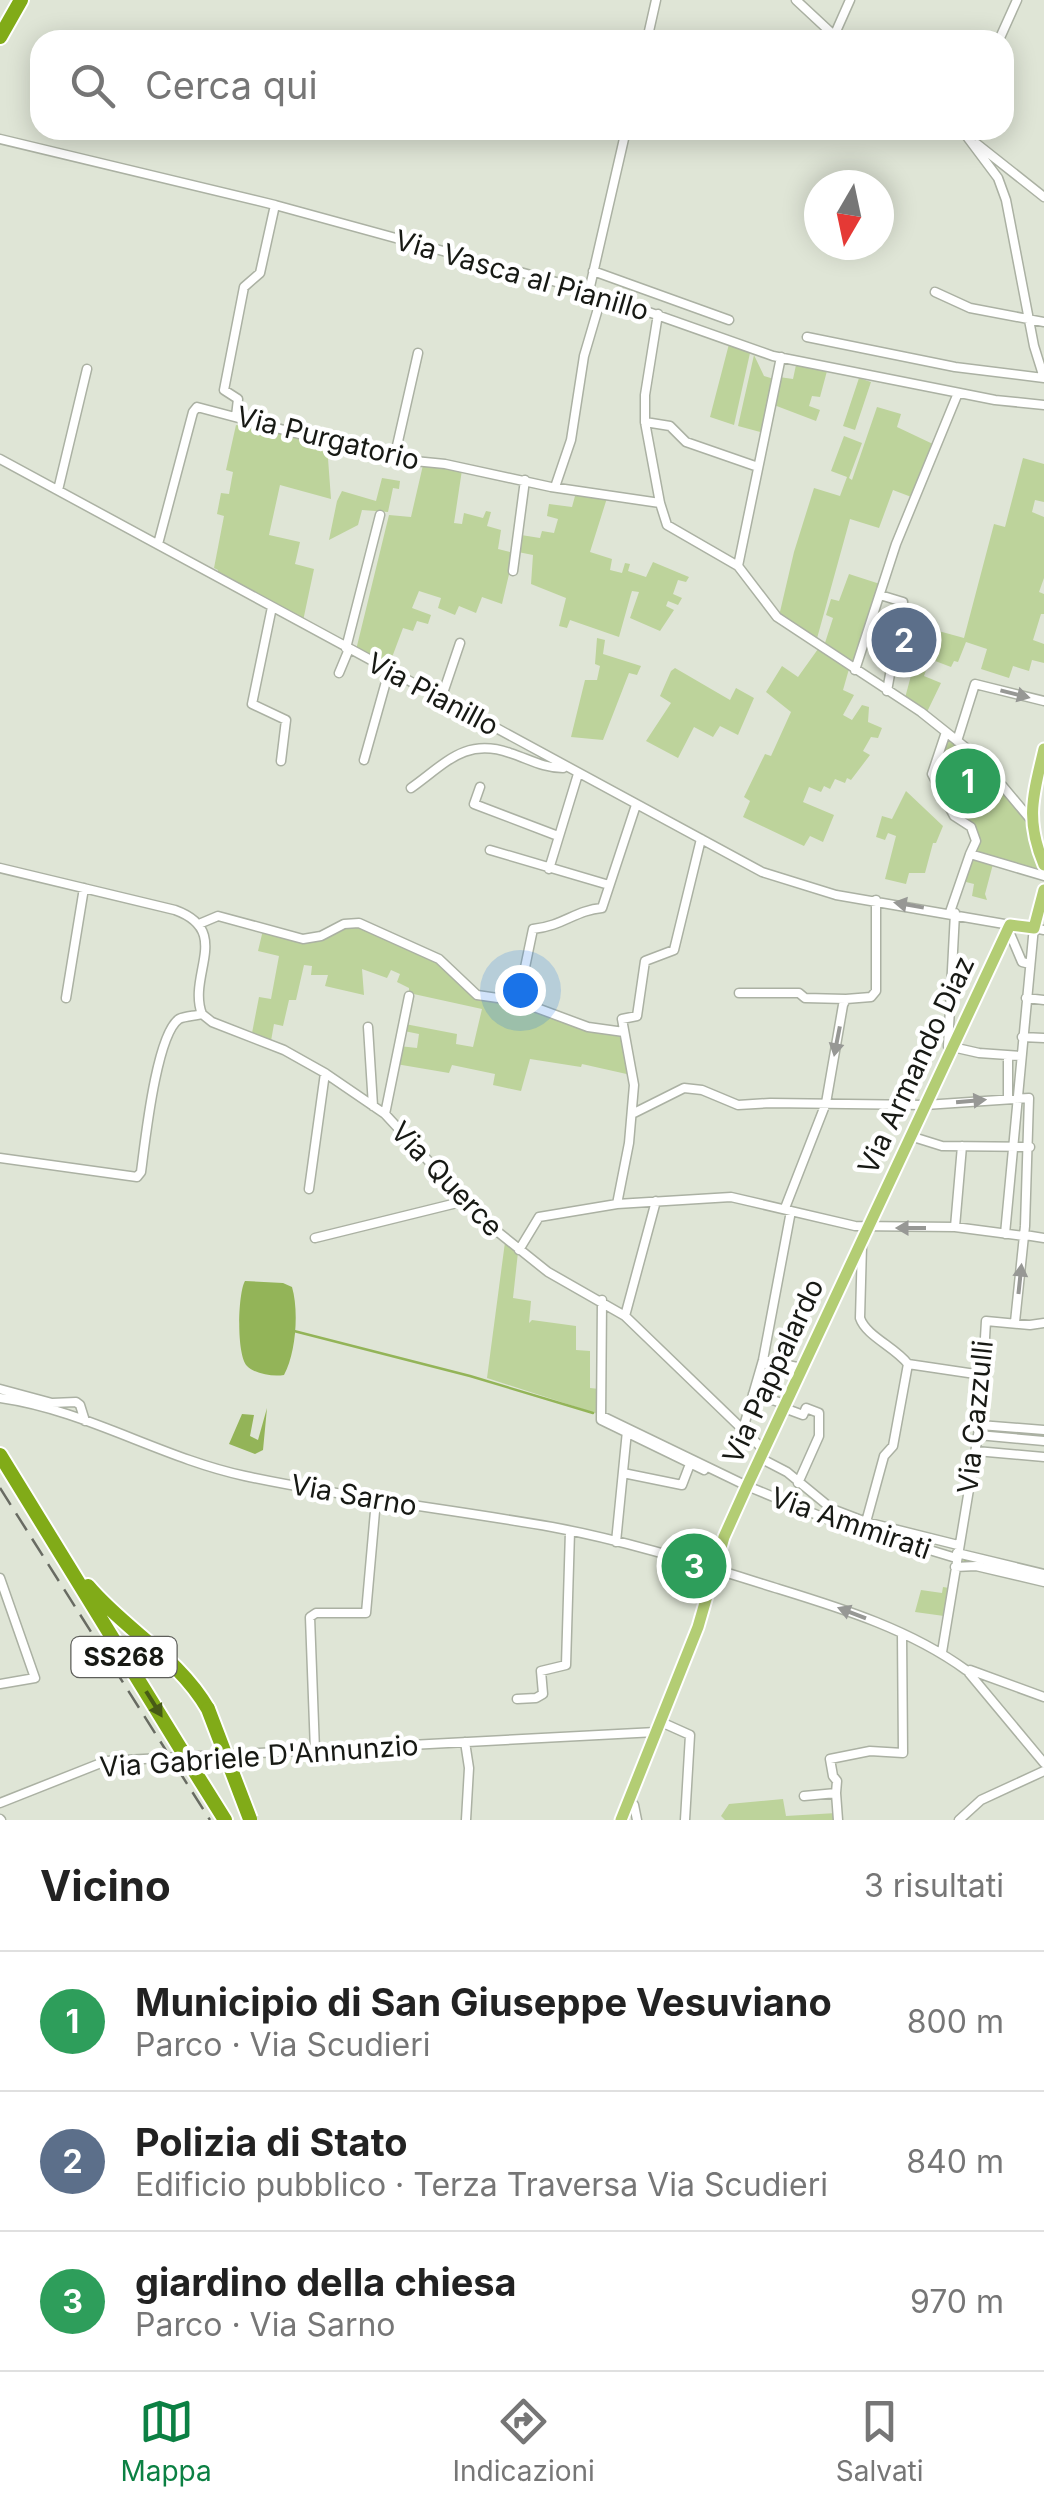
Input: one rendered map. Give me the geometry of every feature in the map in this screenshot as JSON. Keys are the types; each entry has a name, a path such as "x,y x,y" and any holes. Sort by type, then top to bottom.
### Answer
{"highway":[{"path":"0,26 18,0"},
{"path":"0,37 18,0"},
{"name":"SS268","path":"0,1445 92,1590 173,1661 208,1708 250,1820"},
{"name":"SS268","path":"0,1456 226,1820"}],"main road":[{"path":"1044,749 1030,818 1033,839 1044,865"},
{"path":"1009,927 1039,929 1044,890"},
{"name":"Via Armando Diaz","path":"868,1227 1009,927"},
{"name":"Via Pappalardo","path":"621,1820 698,1627 724,1537 868,1227"}],"street":[{"path":"649,30 656,0"},
{"path":"796,0 828,30"},
{"path":"839,30 850,0"},
{"path":"1004,30 1017,0"},
{"name":"Via Vasca al Pianillo","path":"0,139 275,205 589,291 781,358 1044,406"},
{"path":"589,291 624,140"},
{"path":"972,140 1044,197"},
{"path":"807,336 955,367 1044,378 1035,352 1006,200 998,178 972,140"},
{"path":"236,416 238,398 224,390 230,356 244,287 260,273 275,205"},
{"path":"593,270 729,320"},
{"path":"936,292 970,308 1044,322"},
{"path":"554,487 571,440 584,356 602,296"},
{"path":"658,314 644,422 668,525 738,566 767,608 980,759 1030,818"},
{"path":"394,458 418,353"},
{"path":"738,566 781,358"},
{"path":"58,490 87,369"},
{"path":"855,670 896,544 958,393"},
{"name":"Via Purgatorio","path":"158,544 193,412 202,407 394,458 460,466 554,487 660,503"},
{"path":"644,422 670,426 686,442 758,467"},
{"name":"Via Pianillo","path":"0,459 773,876 836,895 952,913 1009,927"},
{"path":"513,571 526,480"},
{"path":"339,674 380,514"},
{"path":"880,595 902,602 887,691"},
{"path":"272,607 252,704 286,720 281,760"},
{"path":"440,698 460,643"},
{"path":"364,760 389,671"},
{"path":"957,741 975,684 1044,701"},
{"path":"946,732 932,774 954,816 972,827 976,841 952,913 948,1040 950,1048 1021,1056"},
{"path":"411,788 469,749 504,751 535,764 568,768"},
{"path":"548,869 578,774"},
{"path":"480,788 474,804 558,836"},
{"path":"518,1001 533,929 549,928 588,909 602,908 636,805"},
{"path":"617,1204 632,1114 634,1072 622,1020 638,1016 646,961 674,950 700,839"},
{"path":"490,850 609,885"},
{"path":"970,854 1044,876"},
{"path":"0,868 175,910 199,924 206,944 199,1000 202,1014 180,1018 171,1029 157,1068 137,1178 0,1158"},
{"path":"66,998 84,888"},
{"path":"739,993 871,997 876,990 876,900"},
{"path":"199,924 218,916 312,938 344,924 359,923 439,959 478,995 518,1001 588,1027 624,1032"},
{"path":"1009,927 1022,962 1044,969"},
{"path":"1012,1097 1021,1056 1030,966 1039,929"},
{"path":"385,1114 409,996"},
{"path":"1026,998 1044,1000"},
{"path":"743,1429 763,1360 788,1210 826,1103 846,999"},
{"name":"Via Querce","path":"202,1014 212,1022 284,1050 385,1114 483,1220 558,1278 625,1316 743,1429 762,1454"},
{"path":"368,1027 373,1106"},
{"path":"1022,1037 1044,1038"},
{"path":"1005,1234 1012,1147 1008,1056"},
{"path":"309,1189 325,1073"},
{"path":"632,1114 684,1088 702,1090 738,1105 925,1105 1012,1097"},
{"name":"Via Cazzulli","path":"942,1652 980,1425 986,1321 1015,1322 1031,1101 1012,1097"},
{"path":"910,1136 934,1145 1030,1147"},
{"path":"954,1228 962,1146"},
{"path":"519,1250 539,1218 617,1204 731,1197 868,1227 954,1228 1044,1238"},
{"path":"625,1316 656,1200"},
{"path":"316,1238 466,1201"},
{"path":"861,1241 863,1326 899,1352 908,1364 982,1375"},
{"path":"602,1300 602,1416 690,1464 714,1470"},
{"path":"1015,1322 1044,1323"},
{"path":"763,1360 802,1368"},
{"path":"866,1522 884,1456 892,1446 908,1364"},
{"path":"0,1389 52,1403 76,1402 84,1421"},
{"path":"753,1394 784,1406"},
{"name":"Via Sarno","path":"0,1398 84,1421 206,1466 376,1500 570,1531 714,1568 832,1606 902,1634 942,1652 969,1671"},
{"name":"Via Ammirati","path":"784,1406 804,1415 806,1408 819,1413 819,1436 798,1483"},
{"path":"980,1425 1044,1430"},
{"path":"627,1430 714,1470"},
{"path":"616,1542 627,1430"},
{"path":"978,1436 1044,1441"},
{"path":"976,1451 1044,1457"},
{"name":"Via Ammirati","path":"762,1454 832,1509 956,1556"},
{"path":"623,1473 682,1486 690,1464"},
{"name":"Via Ammirati","path":"714,1470 827,1519 956,1556"},
{"path":"315,1750 310,1617 316,1613 366,1613 376,1500"},
{"path":"827,1519 832,1509"},
{"path":"887,1539 889,1528"},
{"path":"516,1699 543,1694 542,1671 566,1665 570,1531"},
{"path":"956,1556 1044,1574"},
{"path":"956,1556 976,1566 1044,1582"},
{"path":"0,1578 35,1678 0,1684"},
{"path":"838,1820 837,1782 830,1759 870,1751 903,1752 902,1634"},
{"path":"969,1671 1044,1697"},
{"path":"969,1671 1044,1763"},
{"path":"658,1727 690,1736 685,1820"},
{"name":"Via Gabriele D'Annunzio","path":"0,1803 106,1761 465,1742 658,1727"},
{"path":"465,1742 469,1768 466,1820"},
{"path":"959,1820 972,1808 1044,1771"},
{"path":"804,1796 836,1793"},
{"path":"629,1800 637,1820"},
{"path":"972,1808 972,1820"}],"shaded area":[{"path":"729,344 750,353 734,425 710,417"},
{"path":"754,355 764,376 774,379 764,433 738,426"},
{"path":"796,365 827,371 820,397 812,396 809,406 820,410 816,421 774,405 779,377 793,379"},
{"path":"859,378 871,382 855,430 843,426"},
{"path":"877,407 901,414 897,427 935,445 914,498 893,490 879,528 850,519 816,642 779,616 794,552 814,488 840,496 847,477 831,471 844,436 862,443 849,478 852,480"},
{"path":"236,425 262,430 264,426 327,445 331,499 280,485 269,535 300,542 295,564 314,569 303,621 218,574 214,568 224,516 217,514 221,493 229,494 233,472 226,470"},
{"path":"1023,458 1044,464 1044,502 1035,500 1032,512 1044,517 1044,578 1039,592 1044,594 1044,614 1033,640 1044,644 1044,663 1032,660 1029,671 1013,666 1009,678 981,669 987,649 966,642 958,662 954,661 951,667 930,659 924,676 941,683 927,712 905,698 924,627 964,638 994,524 1005,527"},
{"path":"423,465 462,470 454,523 462,524 464,513 483,518 486,511 491,512 487,526 501,530 498,549 514,553 502,604 482,597 476,613 459,606 455,615 438,608 441,598 419,591 412,608 431,615 428,624 417,621 413,631 403,628 388,668 356,650 389,515 411,517"},
{"path":"382,478 400,481 399,489 393,488 388,512 362,510 358,525 329,540 342,491 376,501"},
{"path":"580,493 607,498 590,552 612,559 610,570 622,573 625,563 630,564 628,571 646,577 653,562 689,577 686,582 678,580 673,594 682,598 678,605 668,601 666,606 674,610 660,631 630,618 639,592 632,591 619,637 570,620 567,628 559,626 566,598 531,584 533,555 518,552 521,535 540,538 542,531 554,533 558,519 547,516 549,504 572,507"},
{"path":"849,574 880,584 853,665 824,646 833,618 826,615 831,599 839,601"},
{"path":"597,638 605,640 603,654 641,666 637,675 629,673 603,740 571,737 585,680 597,680"},
{"path":"818,649 849,669 843,690 854,695 843,715 852,720 862,705 869,707 868,722 882,728 878,738 871,737 863,751 870,755 851,780 847,778 845,783 835,779 830,789 824,786 821,792 809,787 803,802 834,815 823,842 810,836 804,846 743,817 750,801 744,797 765,754 771,756 791,712 766,692 782,666 798,677"},
{"path":"675,668 730,700 736,688 754,698 738,735 720,726 713,737 694,727 678,758 646,741 671,703 660,696"},
{"path":"947,735 979,761 1029,821 1043,874 973,853 978,841 955,814 934,774"},
{"path":"906,791 943,826 933,843 925,873 909,873 906,884 885,879 896,836 888,833 885,840 876,837 882,816 892,819"},
{"path":"971,857 993,864 987,900 972,896 974,884 962,881"},
{"path":"355,925 433,958 475,996 514,1002 620,1034 631,1075 582,1064 581,1067 530,1059 521,1091 493,1085 495,1074 452,1065 449,1073 396,1064 399,1046 417,1048 419,1034 404,1031 405,1024 457,1034 456,1044 473,1047 482,1009 409,993 409,988 397,982 400,974 391,970 387,978 362,969 364,995 325,986 328,975 311,975 312,966 304,965 296,1000 289,1000 283,1026 274,1024 271,1041 252,1033 259,997 271,999 279,956 258,951 263,930 297,939"},
{"path":"505,1242 518,1252 513,1298 531,1301 529,1323 532,1320 576,1326 576,1350 590,1351 590,1388 600,1389 598,1414 487,1378"},
{"path":"245,1281 292,1287 295,1332 284,1375 259,1373 243,1359 239,1324"},
{"path":"267,1408 263,1450 255,1454 229,1444 242,1414 254,1415 250,1436 258,1440"},
{"path":"943,1587 949,1588 944,1616 915,1612 921,1590 942,1593"},
{"path":"783,1799 786,1816 836,1813 837,1820 725,1820 721,1816 729,1804"}],"waterway":[{"path":"294,1331 470,1376 593,1413"},
{"path":"963,1559 1044,1578"}],"railway":[{"path":"0,1488 210,1820"}],"place":[{"name":"Polizia di Stato","path":"904,640"},
{"name":"Municipio di San Giuseppe Vesuviano","path":"968,781"},
{"name":"giardino della chiesa","path":"694,1566"}]}
